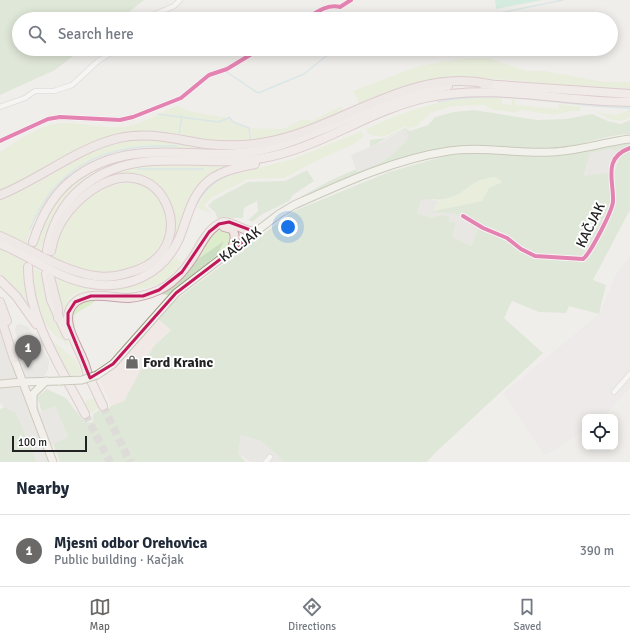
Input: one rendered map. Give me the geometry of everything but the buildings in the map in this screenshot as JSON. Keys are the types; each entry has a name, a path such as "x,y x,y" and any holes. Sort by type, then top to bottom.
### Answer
{"highway":[{"path":"0,195 34,180 90,148 121,138 146,136 227,145 265,143 300,134 374,102 410,89 460,80 474,80 488,84"},
{"path":"33,242 36,230 49,206 68,182 93,166 114,157 150,152 205,154 257,151 304,138 372,107 406,95 454,85 488,84 594,93 630,94"},
{"path":"0,236 73,271 104,277 122,275 151,263 164,248 170,230 170,212 168,204 158,191 146,182 132,178 109,181 88,193 69,211 56,231 49,250 57,219 69,200 93,178 117,166 141,161 228,162 262,158 288,152 314,143 393,108 447,94 463,92 503,92 569,100 630,102"},
{"path":"0,244 64,276 85,283 108,285 141,279 151,273 168,258 179,238 195,197 204,185 219,174 232,169 300,153 382,116 447,94"},
{"path":"87,372 84,360 68,324 68,313 73,304 80,299 88,297 129,298 143,296 160,290 182,272 209,232 223,222 229,222 244,230 256,232"},
{"path":"215,227 225,227 233,231 235,238 231,250"},
{"path":"28,266 28,281 32,301 45,336 85,414"},
{"path":"48,275 58,308 58,318 87,372 102,406"},
{"path":"0,280 16,296 45,336"},
{"path":"0,302 7,319 8,338"},
{"path":"0,315 14,359"}],"main road":[{"name":"KAČJAK","path":"22,382 82,380 97,375 112,364 176,293 279,214 294,205 410,160 448,151 475,148 535,153 564,151 610,141 630,139"},
{"path":"14,359 53,462"},
{"path":"0,384 22,382"},
{"path":"33,408 33,394 46,382"}],"street":[{"path":"160,12 174,6 180,0"},
{"path":"317,12 332,6 340,7 351,0"},
{"path":"0,107 25,98 35,91 54,91 72,84 106,56"},
{"path":"0,141 35,123 48,119 60,117 120,120 133,117 181,98 209,75 227,69 248,56"},
{"name":"KAČJAK","path":"463,216 482,228 507,238 521,249 535,256 584,259 591,252 613,204 610,177 616,158 620,152 630,148"},
{"path":"614,392 630,374"},
{"path":"266,462 270,457"}],"highlighted area":[{"path":"229,222 256,232 176,293 113,364 90,378 68,324 68,313 75,302 91,296 143,296 159,290 182,272 209,232 219,224"}],"shaded area":[{"path":"405,129 409,137 398,151 371,167 357,172 351,155 384,141"},
{"path":"612,149 622,153 614,172 584,177 590,153"},
{"path":"426,198 438,201 433,213 444,212 464,215 480,224 471,246 452,237 449,221 440,215 431,218 417,213 421,199"},
{"path":"630,256 630,388 606,414 582,414 582,432 552,452 544,455 503,393 599,314 616,274"},
{"path":"157,318 171,329 153,347 124,401 111,406 100,381"},
{"path":"20,324 28,327 49,360 48,370 37,386 29,386 41,413 55,406 68,437 51,445 57,462 37,462 16,413 4,407 0,403 0,329 15,350 19,344 15,330 16,325"},
{"path":"24,329 42,358 40,362 23,334"},
{"path":"241,435 261,441 287,462 250,462 238,453"}],"green space":[{"path":"0,0 144,0 129,12 12,12 12,56 73,56 55,70 0,95"},
{"path":"495,0 543,0 496,9"},
{"path":"466,58 489,58 526,71 545,71 603,82 630,82 630,91 486,78 460,78 360,106 353,91 419,66"},
{"path":"486,97 502,98 502,104 512,105 512,99 515,99 515,105 558,109 559,104 581,107 580,111 571,111 554,115 522,110 515,113 493,110 484,105 453,106 430,113 417,126 410,128 405,126 387,135 374,136 368,134 366,129 410,111 424,107 455,100"},
{"path":"177,106 189,111 222,117 225,115 226,120 229,119 232,122 248,128 249,143 126,134 0,192 0,152 39,129 64,123 105,127 127,126 142,122"},
{"path":"341,106 344,114 314,127 251,143 249,128 283,129 303,119 312,121"},
{"path":"627,109 630,109 630,117 621,121 609,119 596,112 614,115 628,111"},
{"path":"474,110 537,120 566,119 592,114 608,121 621,124 630,120 630,134 610,136 550,150 530,150 501,146 471,145 428,152 362,173 299,198 329,181 356,169 357,172 373,166 386,159 409,137 405,129 370,147 370,140 386,138 405,128 410,131 428,125 435,117 454,112"},
{"path":"355,119 356,120 326,133 311,139"},
{"path":"361,131 364,136 354,144 320,159 284,178 248,179 214,196 204,205 212,214 198,208 195,211 208,189 216,182 228,176 293,159"},
{"path":"141,139 164,140 223,149 224,151 141,148 111,153 95,160 79,169 52,193 33,223 27,240 36,244 50,212 59,199 70,188 82,178 111,163 136,157 235,156 277,151 235,159 131,160 96,172 83,181 62,204 47,233 41,249 53,253 58,236 67,220 78,207 93,195 112,186 123,183 142,185 151,190 158,197 167,215 168,222 162,241 151,257 134,268 124,271 104,273 76,268 0,232 0,200 36,184 92,152 116,143"},
{"path":"311,139 296,145 277,151 297,144"},
{"path":"630,143 630,210 593,280 606,285 599,314 569,306 566,313 539,312 512,301 504,318 543,353 427,462 285,462 261,441 241,435 238,453 246,462 60,462 53,444 68,437 55,406 42,412 37,397 47,389 66,398 85,423 93,422 93,414 99,410 104,414 111,406 124,401 153,347 171,330 157,318 177,299 294,211 389,172 445,156 472,153 546,157 566,155","holes":["612,149 622,153 614,172 584,176 590,153","495,177 503,182 489,188 482,201 434,211 432,213 457,214 480,224 471,246 452,237 456,223 449,221 449,217 440,215 431,218 417,213 421,200 441,200 449,198 480,180"]},
{"path":"153,165 225,166 208,176 176,237 174,210 170,201 159,187 151,182 135,175 116,176 88,189 102,178 118,171"},
{"path":"307,170 314,181 293,195 289,201 261,215 252,222 248,220 258,211 257,201 244,208 243,218 217,218 215,212 208,206 214,200 248,182 285,181"},
{"path":"495,177 504,182 489,188 482,201 434,211 438,201 451,198 466,190 473,182 482,178"},
{"path":"216,220 203,232 176,272 159,286 147,291 132,294 100,292 92,294 67,306 64,315 53,278 41,273 46,300 69,346 48,328 42,319 36,305 33,282 34,268 41,272 42,269 78,284 95,288 112,289 128,287 144,281 160,271 175,256 181,263 177,268 201,234 208,226","holes":["171,275 168,278 152,288 140,291 127,292 107,292 94,290 83,291 75,294 63,304 77,292 83,290 90,289 129,291 158,284"]},
{"path":"224,229 230,232 231,236 228,246 217,255 224,241 198,259 207,240 219,230"},
{"path":"224,241 217,255 168,295 161,294 178,283 198,259"},
{"path":"0,249 25,262 24,273 30,307 21,294 0,273"},
{"path":"96,299 92,304 74,316 75,333 73,326 73,314 75,309 82,302"},
{"path":"52,340 76,361 82,374 69,376"},
{"path":"96,397 100,408 91,413 85,404 85,401"},
{"path":"4,407 16,413 37,462 0,462 0,410"}],"waterway":[{"path":"505,12 563,0"},
{"path":"225,71 258,93 304,74 326,56"},
{"path":"438,102 462,98 510,97 630,108"},
{"path":"158,114 218,122 229,118"},
{"path":"179,134 182,116"},
{"path":"229,117 233,122 249,128 250,139"},
{"path":"30,229 41,206 55,188 70,173 88,162 129,148 177,146"},
{"path":"138,169 203,169"},
{"path":"196,206 202,195 210,187 230,174"}],"tunnel":[{"path":"103,406 130,462"},
{"path":"85,414 110,462"}],"cycle path":[{"path":"317,12 322,9 335,6 340,7 351,0"},
{"path":"0,141 48,119 60,117 120,120 133,117 181,98 209,75 227,69 248,56"},
{"path":"463,216 483,228 507,238 521,249 535,256 583,259 596,241 612,206 613,193 611,171 613,164 621,152 630,148"}],"place":[{"name":"Ford Krainc","path":"132,362"},
{"name":"Mjesni odbor Orehovica","path":"28,368"}]}
